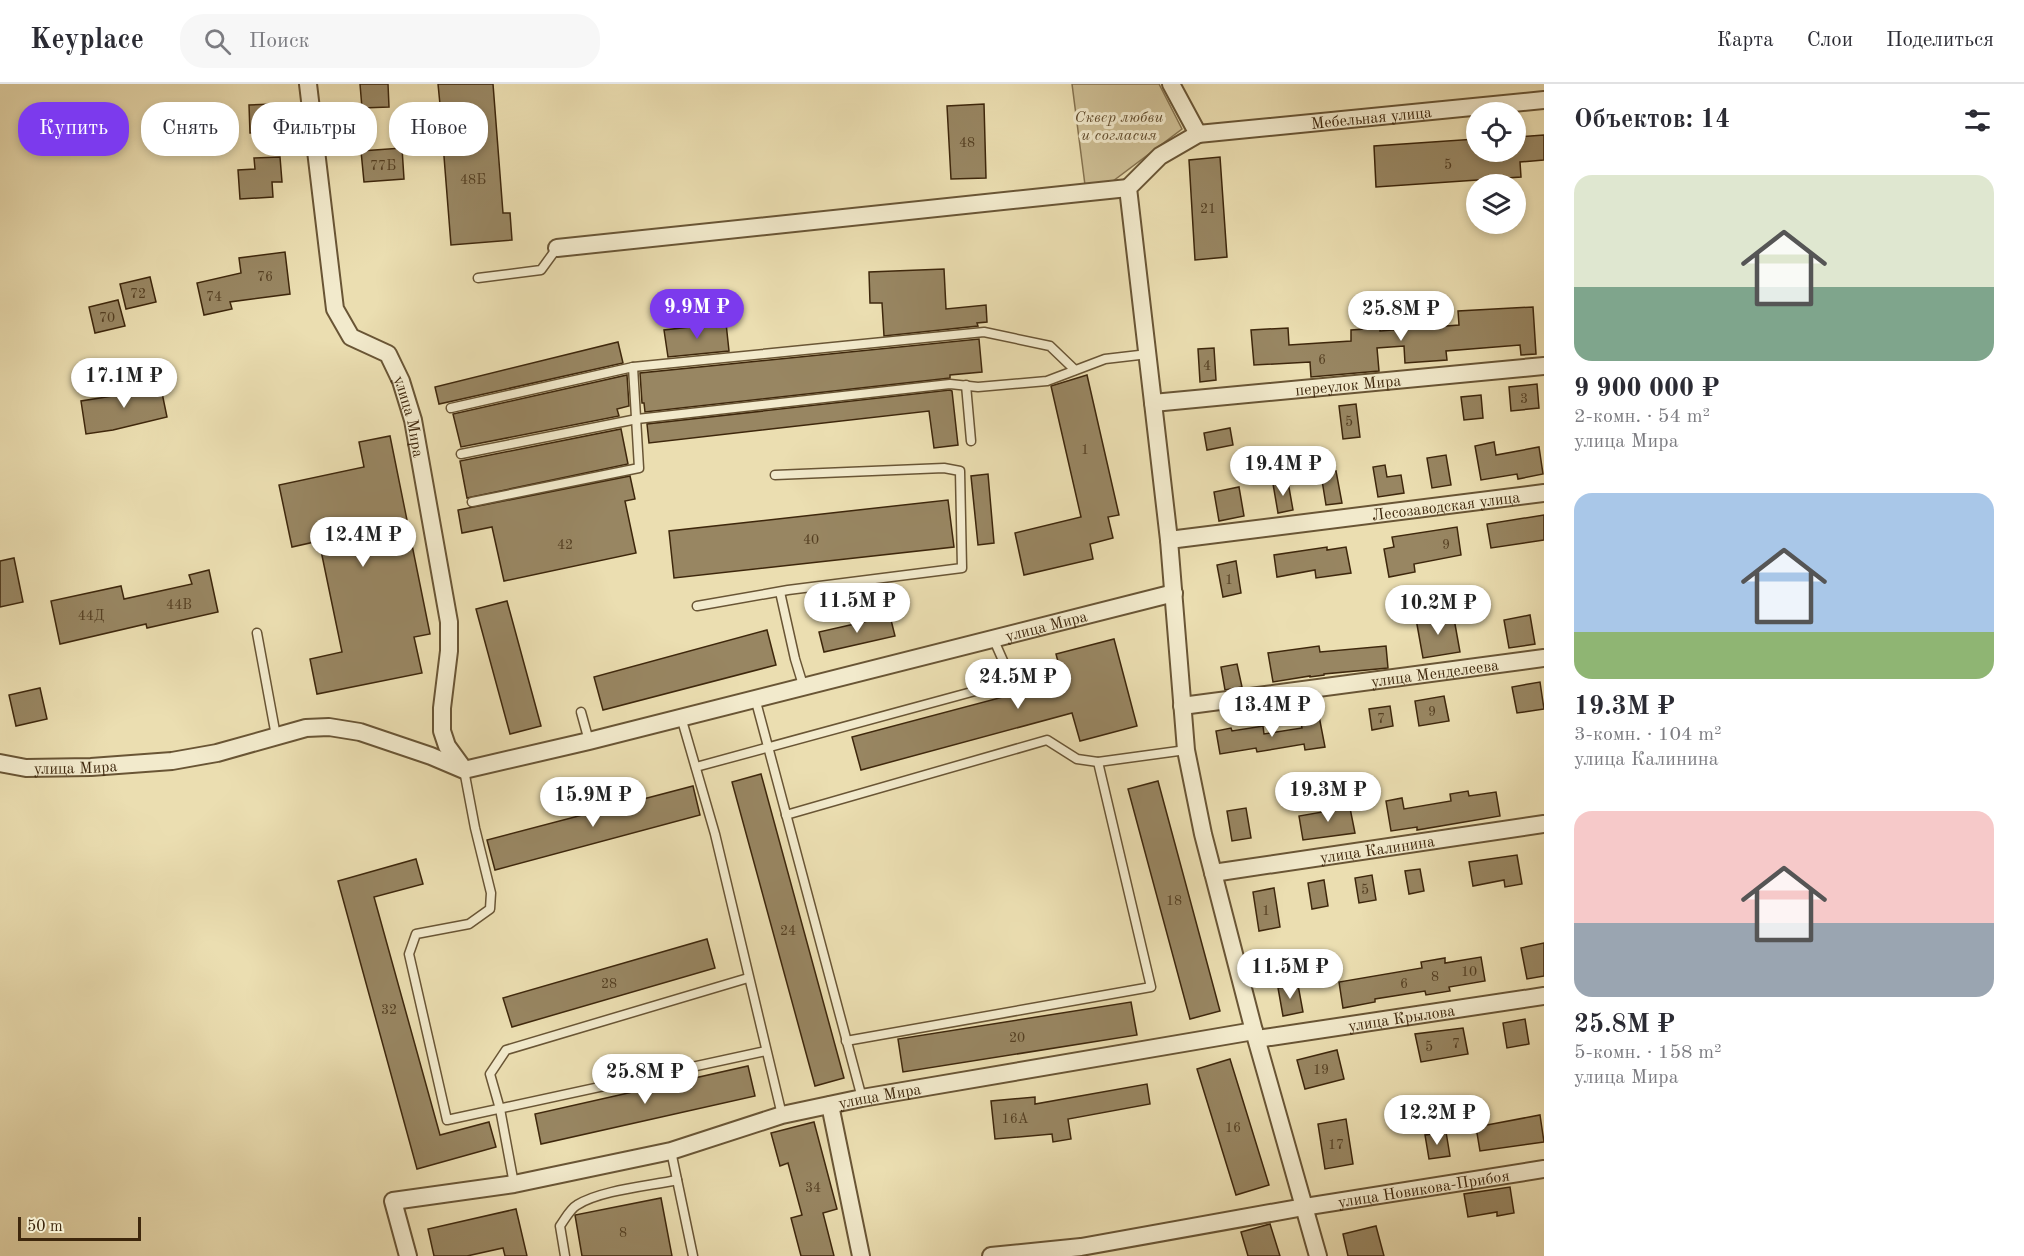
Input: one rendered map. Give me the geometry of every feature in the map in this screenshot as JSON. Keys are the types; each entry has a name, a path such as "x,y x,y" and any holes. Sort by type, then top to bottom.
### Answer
{"street":[{"name":"улица Мира","path":"308,84 334,309 351,338 388,354 401,381 413,420 450,622 442,731 447,746 464,770"},
{"path":"557,248 1128,188 1160,156 1198,134 1171,84"},
{"name":"Мебельная улица","path":"1198,134 1544,100"},
{"path":"1128,188 1169,540 1186,750 1213,873 1255,1035 1318,1256"},
{"name":"переулок Мира","path":"1154,403 1544,366"},
{"name":"Лесозаводская улица","path":"1169,540 1544,493"},
{"name":"улица Мира","path":"0,763 26,768 91,767 172,761 217,753 306,728 329,727 360,732 431,756 464,770 589,741 1174,593"},
{"name":"улица Менделеева","path":"1182,706 1544,658"},
{"name":"улица Калинина","path":"1213,873 1544,824"},
{"name":"улица Крылова","path":"1255,1035 1544,996"},
{"name":"улица Мира","path":"408,1256 393,1201 514,1184 671,1151 782,1115 862,1098 1255,1035"},
{"path":"830,1105 861,1256"},
{"name":"улица Новикова-Прибоя","path":"991,1256 1081,1247 1304,1207 1544,1169"}],"lane":[{"path":"478,278 541,270 557,248"},
{"path":"451,408 633,367 984,332 1050,346 1075,370"},
{"path":"461,454 637,419 950,384 978,387 1047,381 1105,359 1149,354"},
{"path":"472,502 639,468 633,367"},
{"path":"966,386 971,441"},
{"path":"697,606 780,592 962,568 960,471 944,468 775,475"},
{"path":"780,592 803,686"},
{"path":"256,633 276,736"},
{"path":"696,767 1012,681 993,638"},
{"path":"755,698 862,1098"},
{"path":"581,712 589,741"},
{"path":"681,716 715,834 782,1115"},
{"path":"786,815 1047,740 1077,759 1098,762 1186,750"},
{"path":"846,1041 1151,987 1098,762"},
{"path":"464,770 491,893 490,909 469,924 416,934 409,954 447,1120 766,1051"},
{"path":"514,1184 500,1109 490,1074 506,1050 748,978"},
{"path":"671,1151 693,1256"},
{"path":"565,1256 560,1226 577,1205 606,1194 677,1180"}],"green space":[{"name":"Сквер любви и согласия","path":"1072,84 1159,84 1182,129 1109,184 1085,185"}],"building":[{"path":"360,84 388,84 389,107 377,107 377,102 362,102"},
{"path":"438,84 493,84 503,213 510,213 512,240 451,245 444,156 488,156 488,102 440,102"},
{"path":"984,104 986,178 951,179 947,106"},
{"path":"249,105 251,105 251,133 250,133"},
{"path":"1544,135 1544,160 1526,162 1526,136"},
{"path":"1466,140 1466,162 1520,162 1521,174 1466,174 1466,181 1376,187 1374,146"},
{"path":"389,149 389,156 403,156 404,179 364,182 361,156 377,156 377,150"},
{"path":"280,157 282,182 272,182 273,197 240,199 238,170 255,169 254,158"},
{"path":"1220,157 1227,257 1195,260 1189,160"},
{"path":"285,252 290,294 230,302 232,309 204,315 197,283 241,273 239,258"},
{"path":"944,269 946,309 986,305 987,322 977,323 978,326 884,336 882,303 870,303 869,272"},
{"path":"150,277 156,302 126,309 120,284"},
{"path":"118,300 125,326 95,333 89,307"},
{"path":"1533,307 1536,354 1521,355 1520,345 1446,351 1447,360 1405,363 1404,346 1377,348 1379,371 1311,377 1310,362 1254,365 1251,330 1288,328 1289,345 1351,341 1351,330 1380,328 1380,331 1459,325 1458,311"},
{"path":"726,323 729,351 668,357 664,330"},
{"path":"979,339 982,372 950,375 950,378 645,412 644,403 642,403 640,373"},
{"path":"618,342 623,363 439,404 435,387"},
{"path":"1214,348 1216,380 1200,382 1198,349"},
{"path":"627,375 629,406 617,409 619,416 461,447 453,414"},
{"path":"1087,375 1119,515 1108,517 1113,538 1090,544 1093,559 1024,575 1015,533 1081,517 1051,386"},
{"path":"144,380 146,392 161,388 167,417 86,434 81,401 126,394 124,385"},
{"path":"1537,384 1539,408 1511,411 1509,387"},
{"path":"952,391 958,445 934,448 929,411 649,443 647,424"},
{"path":"1481,395 1483,418 1464,420 1461,397"},
{"path":"1356,404 1360,437 1343,439 1339,406"},
{"path":"1230,428 1233,445 1207,450 1204,433"},
{"path":"621,429 628,464 467,498 460,461"},
{"path":"390,436 430,634 414,637 422,673 317,694 310,659 342,652 319,541 292,547 279,485 364,467 359,442"},
{"path":"1494,442 1496,455 1539,447 1543,474 1518,479 1517,474 1481,480 1475,446"},
{"path":"1446,455 1451,485 1432,488 1427,458"},
{"path":"1385,465 1387,477 1401,475 1404,493 1378,497 1373,467"},
{"path":"1336,471 1342,503 1326,505 1321,474"},
{"path":"988,474 994,543 978,545 971,476"},
{"path":"630,476 635,499 625,501 636,553 504,581 492,527 462,533 458,510"},
{"path":"1288,482 1293,510 1278,513 1273,484"},
{"path":"1239,487 1244,516 1219,521 1214,492"},
{"path":"948,500 954,547 674,578 669,531"},
{"path":"1544,515 1544,540 1491,548 1487,524"},
{"path":"1457,527 1461,555 1414,564 1415,572 1389,577 1384,549 1394,547 1392,537"},
{"path":"1327,547 1327,550 1346,547 1351,573 1316,578 1315,570 1277,577 1274,555"},
{"path":"14,558 23,602 0,607 0,561"},
{"path":"1236,561 1241,593 1223,597 1217,565"},
{"path":"209,570 218,612 147,628 146,624 60,644 51,601 121,586 124,599 192,584 189,575"},
{"path":"507,601 541,726 510,734 476,609"},
{"path":"1453,613 1460,652 1423,658 1416,619"},
{"path":"1530,615 1535,644 1509,648 1504,620"},
{"path":"890,616 895,636 824,652 819,632"},
{"path":"767,630 776,665 603,710 594,677"},
{"path":"1114,639 1137,726 1080,741 1072,713 861,770 852,737 1063,681 1056,654"},
{"path":"1319,646 1320,652 1386,646 1388,668 1273,682 1268,653"},
{"path":"1237,664 1242,687 1225,690 1221,667"},
{"path":"1540,682 1544,709 1517,713 1512,687"},
{"path":"40,688 47,719 16,726 9,695"},
{"path":"1444,696 1449,721 1419,726 1415,701"},
{"path":"1390,706 1393,726 1372,730 1369,709"},
{"path":"1319,716 1325,747 1305,750 1304,744 1257,752 1256,748 1220,754 1216,731 1263,726 1264,734 1302,728 1300,719"},
{"path":"761,774 844,1078 815,1086 732,782"},
{"path":"1158,781 1220,1011 1190,1019 1128,789"},
{"path":"693,786 700,815 495,870 487,840"},
{"path":"1468,791 1469,796 1496,792 1500,816 1417,830 1417,827 1391,831 1386,801 1402,798 1404,809 1451,801 1450,794"},
{"path":"1349,803 1355,833 1303,840 1299,816 1334,810 1333,806"},
{"path":"1246,808 1251,838 1232,841 1227,811"},
{"path":"1517,855 1522,884 1505,887 1504,880 1473,886 1469,862"},
{"path":"416,859 423,884 374,897 440,1135 489,1122 496,1147 417,1169 338,881"},
{"path":"1420,869 1424,891 1409,894 1405,871"},
{"path":"1372,875 1376,900 1359,903 1355,878"},
{"path":"1324,880 1328,906 1312,909 1308,883"},
{"path":"1274,888 1280,927 1259,931 1253,892"},
{"path":"707,939 715,968 512,1027 503,998"},
{"path":"1544,943 1544,976 1527,979 1521,948"},
{"path":"1481,957 1485,981 1449,987 1450,991 1426,995 1425,991 1375,999 1375,1002 1343,1008 1339,982 1422,968 1421,962 1445,958 1445,963"},
{"path":"1298,985 1303,1012 1283,1016 1278,988"},
{"path":"1131,1002 1137,1035 903,1072 898,1039"},
{"path":"1525,1019 1529,1044 1507,1048 1503,1023"},
{"path":"1463,1028 1468,1054 1421,1062 1415,1034"},
{"path":"1337,1050 1344,1079 1305,1089 1297,1060"},
{"path":"1230,1059 1269,1185 1236,1195 1197,1069"},
{"path":"748,1066 755,1096 541,1144 535,1114"},
{"path":"1147,1084 1150,1104 1068,1119 1071,1139 1053,1142 1052,1134 995,1139 991,1101 1035,1097 1035,1104"},
{"path":"1540,1115 1544,1142 1480,1151 1476,1127"},
{"path":"1346,1119 1353,1164 1325,1169 1318,1124"},
{"path":"814,1122 837,1209 823,1213 834,1256 801,1256 791,1218 802,1215 788,1163 780,1166 771,1133"},
{"path":"1446,1132 1450,1156 1429,1159 1425,1135"},
{"path":"1510,1187 1514,1213 1497,1216 1497,1212 1468,1217 1464,1194"},
{"path":"661,1198 672,1256 582,1256 575,1215"},
{"path":"516,1209 527,1256 505,1256 503,1248 467,1256 434,1256 428,1229"},
{"path":"1270,1224 1280,1256 1248,1256 1241,1232"},
{"path":"1376,1226 1384,1256 1348,1256 1343,1234"}]}
